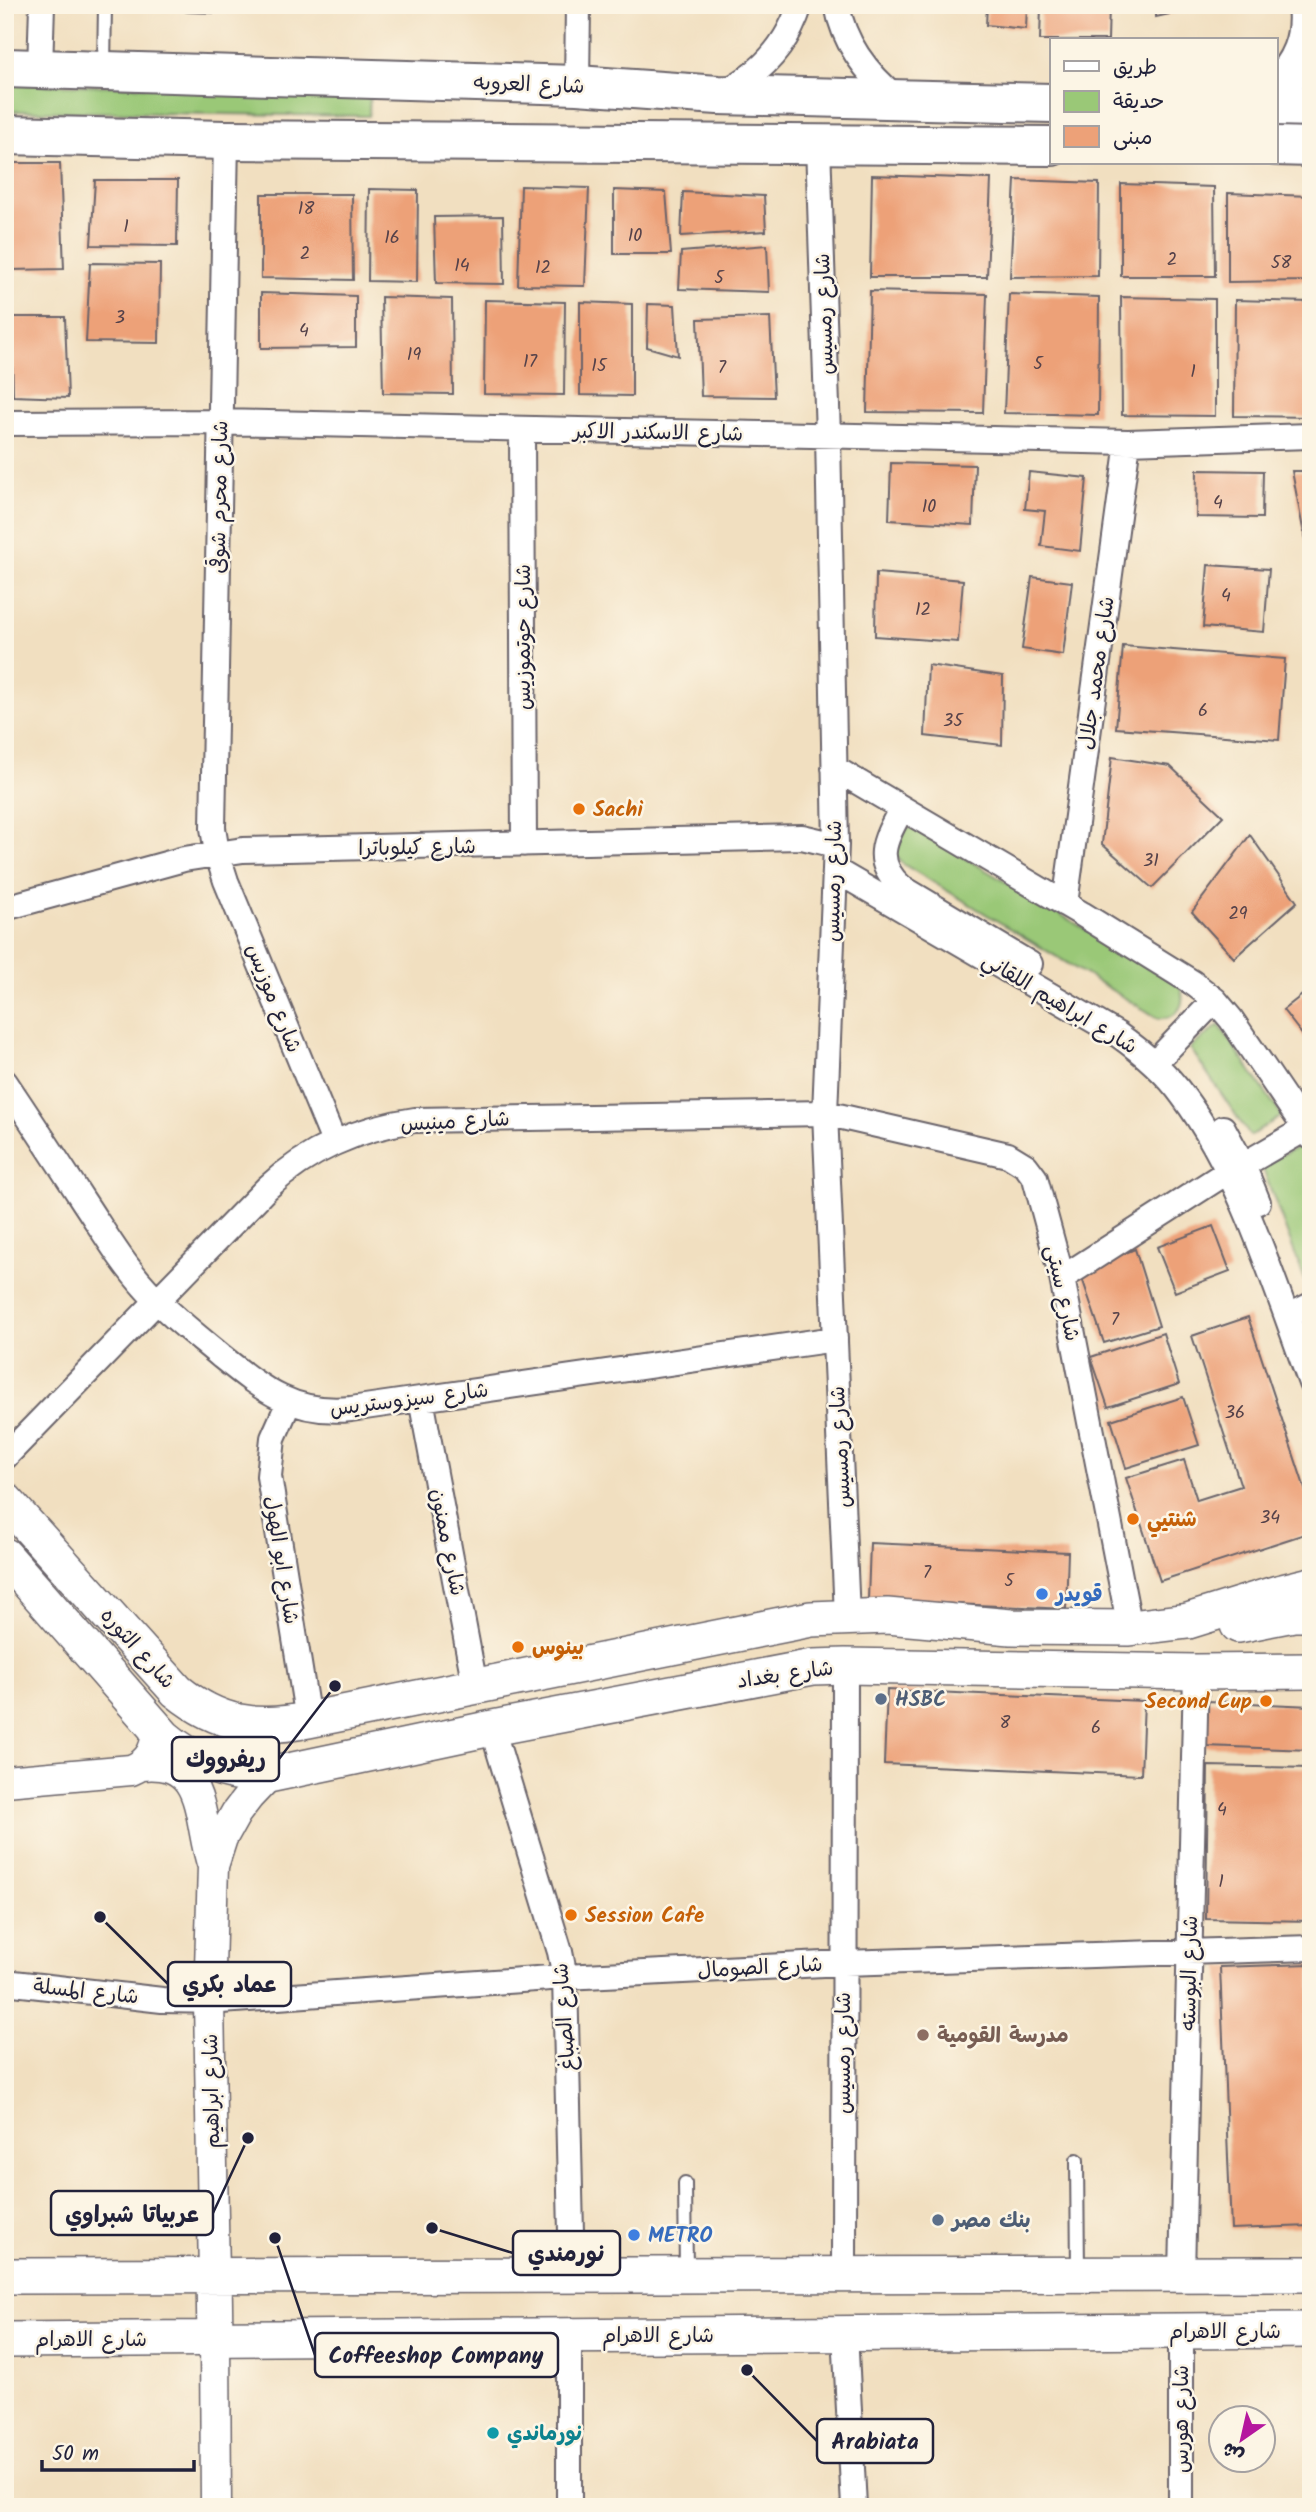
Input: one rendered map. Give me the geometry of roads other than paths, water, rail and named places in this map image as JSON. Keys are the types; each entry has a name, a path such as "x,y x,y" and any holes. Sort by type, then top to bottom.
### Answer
{"highway":[{"path":"1278,86 1300,58 1306,39 1309,5"},
{"name":"شارع العروبه","path":"23,69 578,85 719,95 1050,103"},
{"path":"1278,106 1311,107"},
{"path":"5,135 226,140 1050,146"}],"main road":[{"name":"شارع الثوره","path":"5,1500 188,1700 212,1714 239,1723 267,1726 308,1720"},
{"name":"شارع الثوره","path":"5,1556 155,1728 174,1745 207,1764 244,1774 269,1775"},
{"path":"308,1720 799,1620 887,1616 1011,1627 1164,1626 1212,1614 1278,1592 1311,1585"},
{"path":"1212,1614 1224,1622 1239,1625 1311,1614"},
{"name":"شارع بغداد","path":"269,1775 492,1728 791,1670 845,1666 1196,1672 1311,1671"},
{"path":"5,2276 1311,2274"},
{"path":"214,2275 215,2339"},
{"name":"شارع الاهرام","path":"5,2340 1311,2330"}],"street":[{"path":"23,69 42,5"},
{"path":"578,85 579,5"},
{"path":"719,95 736,87 766,64 787,36 800,5"},
{"path":"837,5 845,33 855,53 875,79 900,100"},
{"name":"شارع محرم شوقى","path":"217,853 213,803 226,140"},
{"name":"شارع رمسيس","path":"818,145 828,435 835,845 825,1113 848,1616"},
{"name":"شارع الاسكندر الاكبر","path":"5,423 220,422 1128,442 1311,436"},
{"name":"شارع حوتموزيس","path":"522,429 524,844"},
{"name":"شارع محمد جلال","path":"1065,904 1128,442"},
{"path":"834,768 1065,904 1183,976 1215,1000 1240,1031 1308,1133 1235,1168 1062,1278"},
{"name":"شارع ابراهيم اللقاني","path":"902,808 885,842 883,852 888,872 901,887 1119,1016 1165,1052 1203,1097 1235,1168 1306,1307 1311,1336"},
{"name":"شارع كيلوباترا","path":"5,908 184,859 256,850 802,837 835,845"},
{"name":"شارع موزيس","path":"217,853 229,890 334,1143"},
{"name":"شارع ابراهيم اللقاني","path":"835,870 1102,1024 1149,1059 1182,1095 1235,1168 1256,1239 1311,1383"},
{"path":"1165,1052 1215,1000"},
{"name":"شارع سيزوستريس","path":"5,1082 119,1255 158,1302 254,1383 289,1402 313,1409 338,1410 835,1339"},
{"name":"شارع مينيس","path":"5,1457 267,1188 293,1166 334,1143 368,1129 415,1120 825,1113"},
{"name":"شارع سيتى","path":"825,1113 1008,1155 1021,1161 1031,1171 1037,1184 1062,1278 1130,1628"},
{"name":"شارع ممنون","path":"421,1399 475,1686"},
{"name":"شارع ابو الهول","path":"289,1402 273,1437 269,1476 308,1720"},
{"name":"شارع رمسيس","path":"844,2273 845,1666"},
{"name":"شارع البوسته","path":"1182,2274 1196,1672"},
{"path":"5,1781 125,1772 142,1765 153,1751 155,1728"},
{"name":"شارع الصباغ","path":"492,1728 560,1952 565,1977 572,2275"},
{"name":"شارع ابراهيم","path":"142,1765 171,1768 184,1776 193,1787 200,1800 205,1837 213,1866"},
{"name":"شارع ابراهيم","path":"214,2275 209,2002 213,1866 222,1838 236,1813 269,1775"},
{"name":"شارع الصومال","path":"209,2002 565,1977 843,1963 1311,1948"},
{"name":"شارع المسلة","path":"5,1982 163,2000 209,2002"},
{"name":"شارع هورس","path":"1181,2331 1181,2507"},
{"path":"845,2333 854,2507"},
{"path":"569,2336 569,2507"},
{"path":"215,2339 216,2507"}],"lane":[{"path":"104,70 105,5"},
{"path":"188,5 223,6"},
{"path":"1077,2160 1078,2274"},
{"path":"685,2183 686,2274"}],"place":[{"name":"Sachi","path":"579,809"},
{"name":"شنتيي","path":"1133,1519"},
{"name":"قويدر","path":"1042,1594"},
{"name":"بينوس","path":"518,1647"},
{"name":"ريفرووك","path":"335,1686"},
{"name":"HSBC","path":"881,1699"},
{"name":"Second Cup","path":"1266,1701"},
{"name":"Session Cafe","path":"571,1915"},
{"name":"عماد بكري","path":"100,1917"},
{"name":"مدرسة القومية","path":"923,2035"},
{"name":"عربياتا شبراوي","path":"248,2138"},
{"name":"بنك مصر","path":"938,2220"},
{"name":"نورمندي","path":"432,2228"},
{"name":"METRO","path":"634,2235"},
{"name":"Coffeeshop Company","path":"275,2238"},
{"name":"Arabiata","path":"747,2370"},
{"name":"نورماندي","path":"493,2433"}]}
